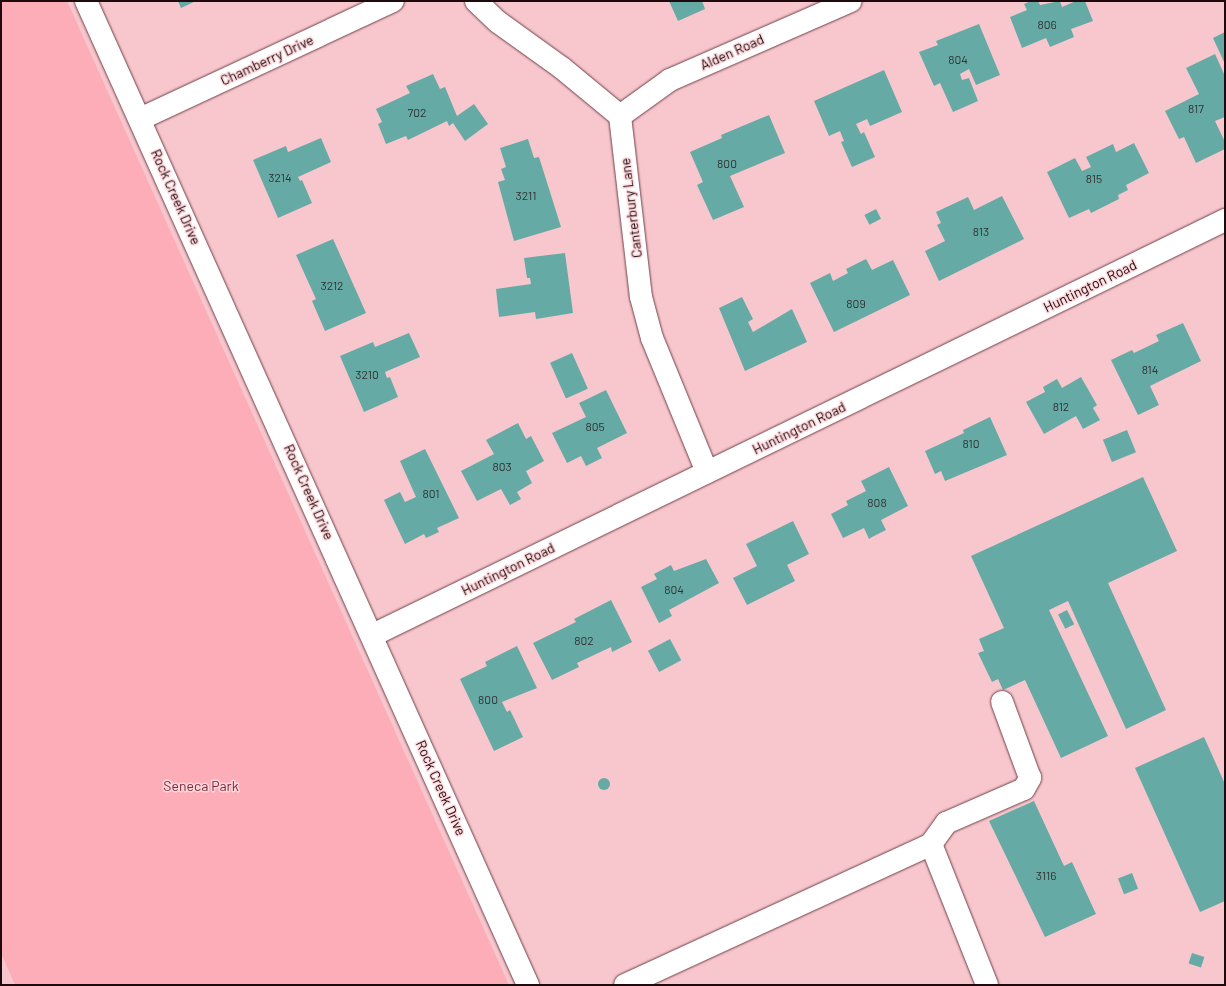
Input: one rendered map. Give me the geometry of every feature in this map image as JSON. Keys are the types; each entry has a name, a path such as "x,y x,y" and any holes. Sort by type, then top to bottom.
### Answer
{"street":[{"name":"Rock Creek Drive","path":"86,1 373,635 528,985"},
{"name":"Chamberry Drive","path":"140,119 393,1"},
{"path":"476,1 498,22 562,68 620,116"},
{"name":"Alden Road","path":"620,116 670,80 851,1"},
{"name":"Canterbury Lane","path":"620,116 641,297 652,338 707,472"},
{"name":"Huntington Road","path":"373,635 1225,220"},
{"path":"636,982 669,976 931,844 946,823 1024,789 1030,778 1002,702"},
{"path":"931,844 986,985"}],"green space":[{"name":"Seneca Park","path":"1,1 67,1 509,985 15,985 1,953"}],"building":[{"path":"178,1 196,1 181,8"},
{"path":"669,1 702,1 705,9 678,21"},
{"path":"1031,1 1038,1 1040,5 1060,1 1062,7 1076,1 1085,1 1093,21 1071,29 1074,37 1050,47 1046,38 1022,48 1010,17 1027,10 1024,4"},
{"path":"979,24 1000,75 976,85 969,69 960,74 962,80 969,78 978,101 953,112 940,83 934,86 919,52 938,45 936,41"},
{"path":"1225,32 1225,64 1213,38"},
{"path":"1215,54 1225,76 1225,117 1215,121 1225,142 1225,149 1196,163 1184,137 1179,139 1165,111 1199,94 1186,68"},
{"path":"884,70 902,112 870,126 867,119 856,124 861,134 864,132 875,157 852,167 841,142 844,141 840,131 829,136 814,101"},
{"path":"433,74 440,89 445,87 457,116 474,104 488,124 465,141 453,123 449,126 447,121 408,140 406,136 386,144 378,124 382,122 376,109 410,93 406,86"},
{"path":"769,115 785,153 730,176 744,207 713,220 697,185 703,182 690,152 722,138 721,135"},
{"path":"321,138 331,162 298,177 300,181 302,180 312,203 278,218 253,160 286,146 288,152"},
{"path":"528,139 534,158 539,157 561,227 514,241 498,182 505,180 501,169 506,167 500,148"},
{"path":"1134,143 1149,173 1126,185 1128,190 1118,195 1119,199 1091,213 1089,209 1069,218 1047,172 1075,158 1082,171 1091,167 1086,157 1113,144 1116,152"},
{"path":"1002,196 1024,239 939,281 925,251 945,241 937,225 941,223 936,212 968,197 974,210"},
{"path":"876,209 881,219 869,225 864,215"},
{"path":"333,239 366,313 325,331 312,301 316,299 296,255"},
{"path":"565,253 573,313 536,319 535,312 499,317 496,289 531,284 530,278 527,278 524,258"},
{"path":"866,259 872,270 893,260 910,295 834,332 810,283 830,273 833,281 848,273 846,269"},
{"path":"742,297 753,319 748,322 753,332 792,309 807,342 745,371 719,308"},
{"path":"1183,323 1201,361 1150,386 1159,405 1138,415 1111,360 1132,350 1134,353 1159,341 1156,335"},
{"path":"409,333 420,357 385,372 387,378 390,377 398,397 364,412 340,356 373,342 375,347"},
{"path":"572,353 588,389 566,398 550,363"},
{"path":"1081,377 1097,405 1093,408 1100,420 1083,429 1076,416 1044,434 1026,402 1045,392 1043,387 1057,379 1062,388"},
{"path":"606,390 627,433 597,448 602,458 586,466 581,456 567,463 552,433 586,417 579,403"},
{"path":"990,417 1007,455 945,481 941,471 935,474 925,451 964,433 963,430"},
{"path":"518,423 526,439 531,436 544,461 526,471 532,483 517,492 521,499 510,505 501,489 477,501 461,471 494,454 486,440"},
{"path":"1127,430 1136,452 1112,462 1103,440"},
{"path":"425,449 459,518 437,528 439,532 426,538 424,534 405,544 384,500 400,492 405,502 416,497 400,461"},
{"path":"889,467 908,506 881,520 886,530 869,539 864,528 843,538 831,514 848,505 846,501 866,491 861,481"},
{"path":"1143,477 1177,551 1108,583 1166,710 1126,729 1068,601 1049,610 1108,736 1061,758 1025,680 1003,690 998,679 992,682 978,653 984,651 979,639 1004,628 971,556"},
{"path":"793,521 809,554 787,565 795,581 747,605 733,578 757,566 746,544"},
{"path":"706,559 719,583 669,610 672,616 659,623 641,587 657,579 654,574 671,565 674,571"},
{"path":"611,600 632,642 612,652 611,647 577,663 579,667 552,680 533,643 576,622 574,619"},
{"path":"1067,610 1074,624 1065,629 1058,615"},
{"path":"670,639 681,660 659,672 648,651"},
{"path":"517,646 537,688 502,702 507,712 510,710 523,737 494,751 460,679 487,666 485,662"},
{"path":"1204,737 1225,784 1225,901 1200,912 1135,768"},
{"path":"602,778 606,778 610,784 606,790 602,790 598,786 598,782"},
{"path":"1034,801 1064,866 1072,862 1096,914 1045,937 989,821"},
{"path":"1132,873 1138,889 1124,894 1118,878"},
{"path":"1192,953 1204,957 1201,967 1189,963"}]}
